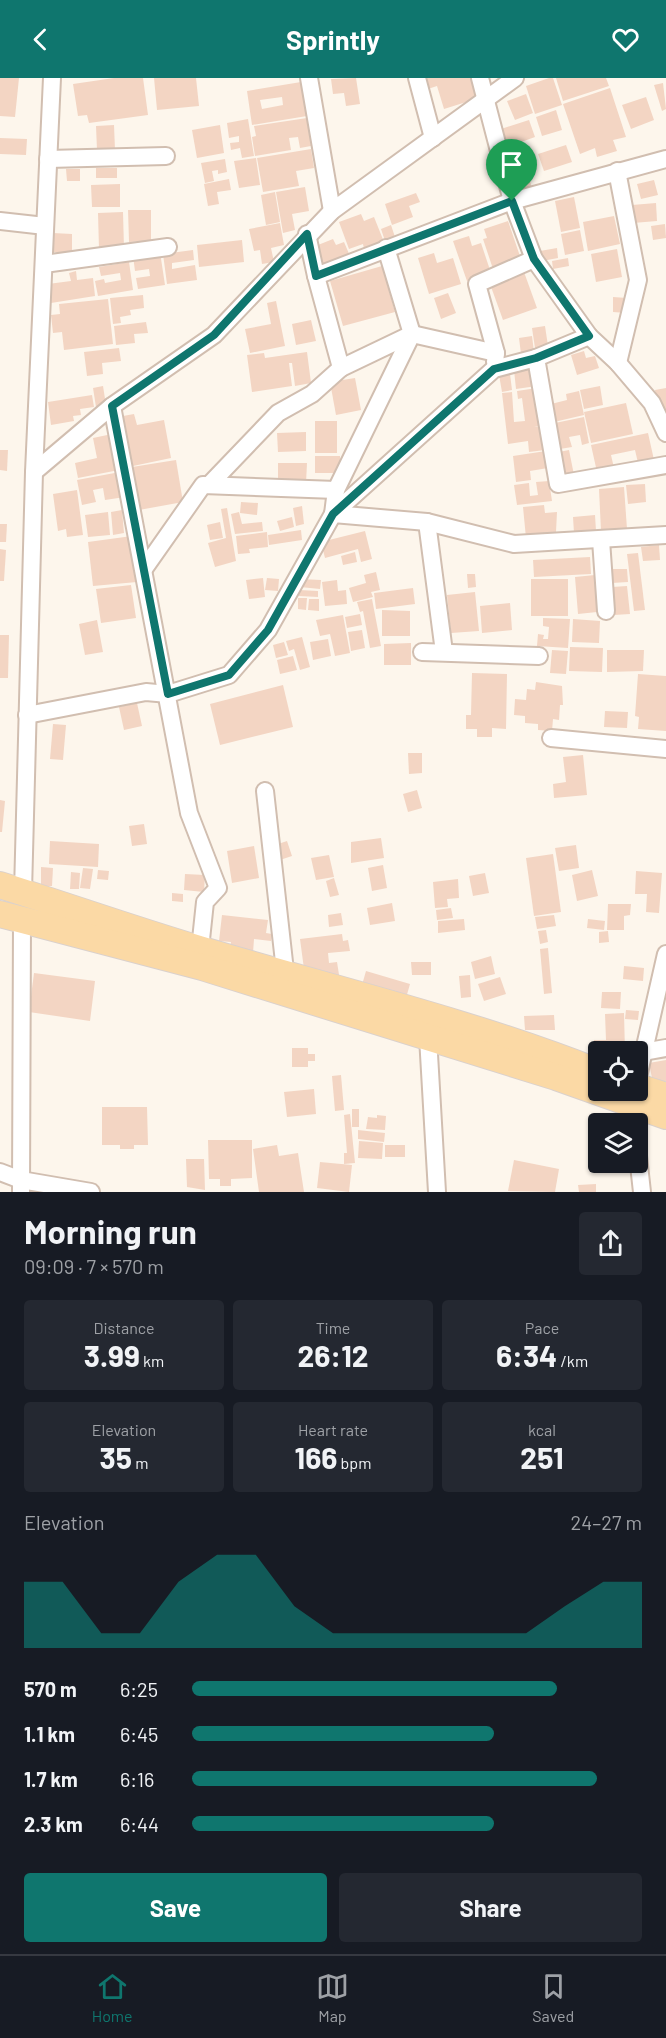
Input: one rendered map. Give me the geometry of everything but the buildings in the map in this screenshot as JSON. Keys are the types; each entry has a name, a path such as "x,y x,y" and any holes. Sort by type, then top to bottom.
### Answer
{"main road":[{"path":"11,889 200,949 285,972 557,1056 588,1068"},
{"path":"11,918 202,967 556,1077 666,1116"},
{"path":"634,1105 666,1096"}],"street":[{"path":"11,889 27,715 34,472 52,78"},
{"path":"309,78 332,211"},
{"path":"417,78 433,138"},
{"path":"480,78 512,201 534,259 589,336 618,363 652,403 666,433"},
{"path":"34,472 112,406 214,335 307,234 332,211 515,78"},
{"path":"48,159 166,156"},
{"path":"316,276 512,201 666,159"},
{"path":"617,171 638,280 618,363"},
{"path":"0,221 45,226"},
{"path":"307,234 341,368"},
{"path":"44,264 168,247"},
{"path":"333,514 336,490 412,334 386,248"},
{"path":"495,361 477,284 534,259"},
{"path":"210,484 278,413 312,393 341,368 412,334 495,361 536,358 589,336"},
{"path":"536,358 558,484 666,465"},
{"path":"27,715 146,692 168,694 229,675 268,630 333,514 495,361"},
{"path":"112,406 189,813 218,888 205,902 200,949"},
{"path":"144,569 203,485 336,490"},
{"path":"333,514 427,522 514,544 666,535"},
{"path":"427,522 444,652"},
{"path":"601,540 606,611"},
{"path":"422,652 539,656"},
{"path":"551,738 666,748"},
{"path":"265,791 285,972"},
{"path":"11,918 21,1186"},
{"path":"646,1041 665,964"},
{"path":"428,1037 437,1192"},
{"path":"648,1051 666,1048"},
{"path":"0,1172 21,1186 91,1192"},
{"path":"640,1173 642,1192"}],"route":[{"path":"512,201 534,259 589,336 536,358 494,369 333,514 268,630 229,675 168,694 112,406 214,335 307,234 316,276 512,201"}]}
